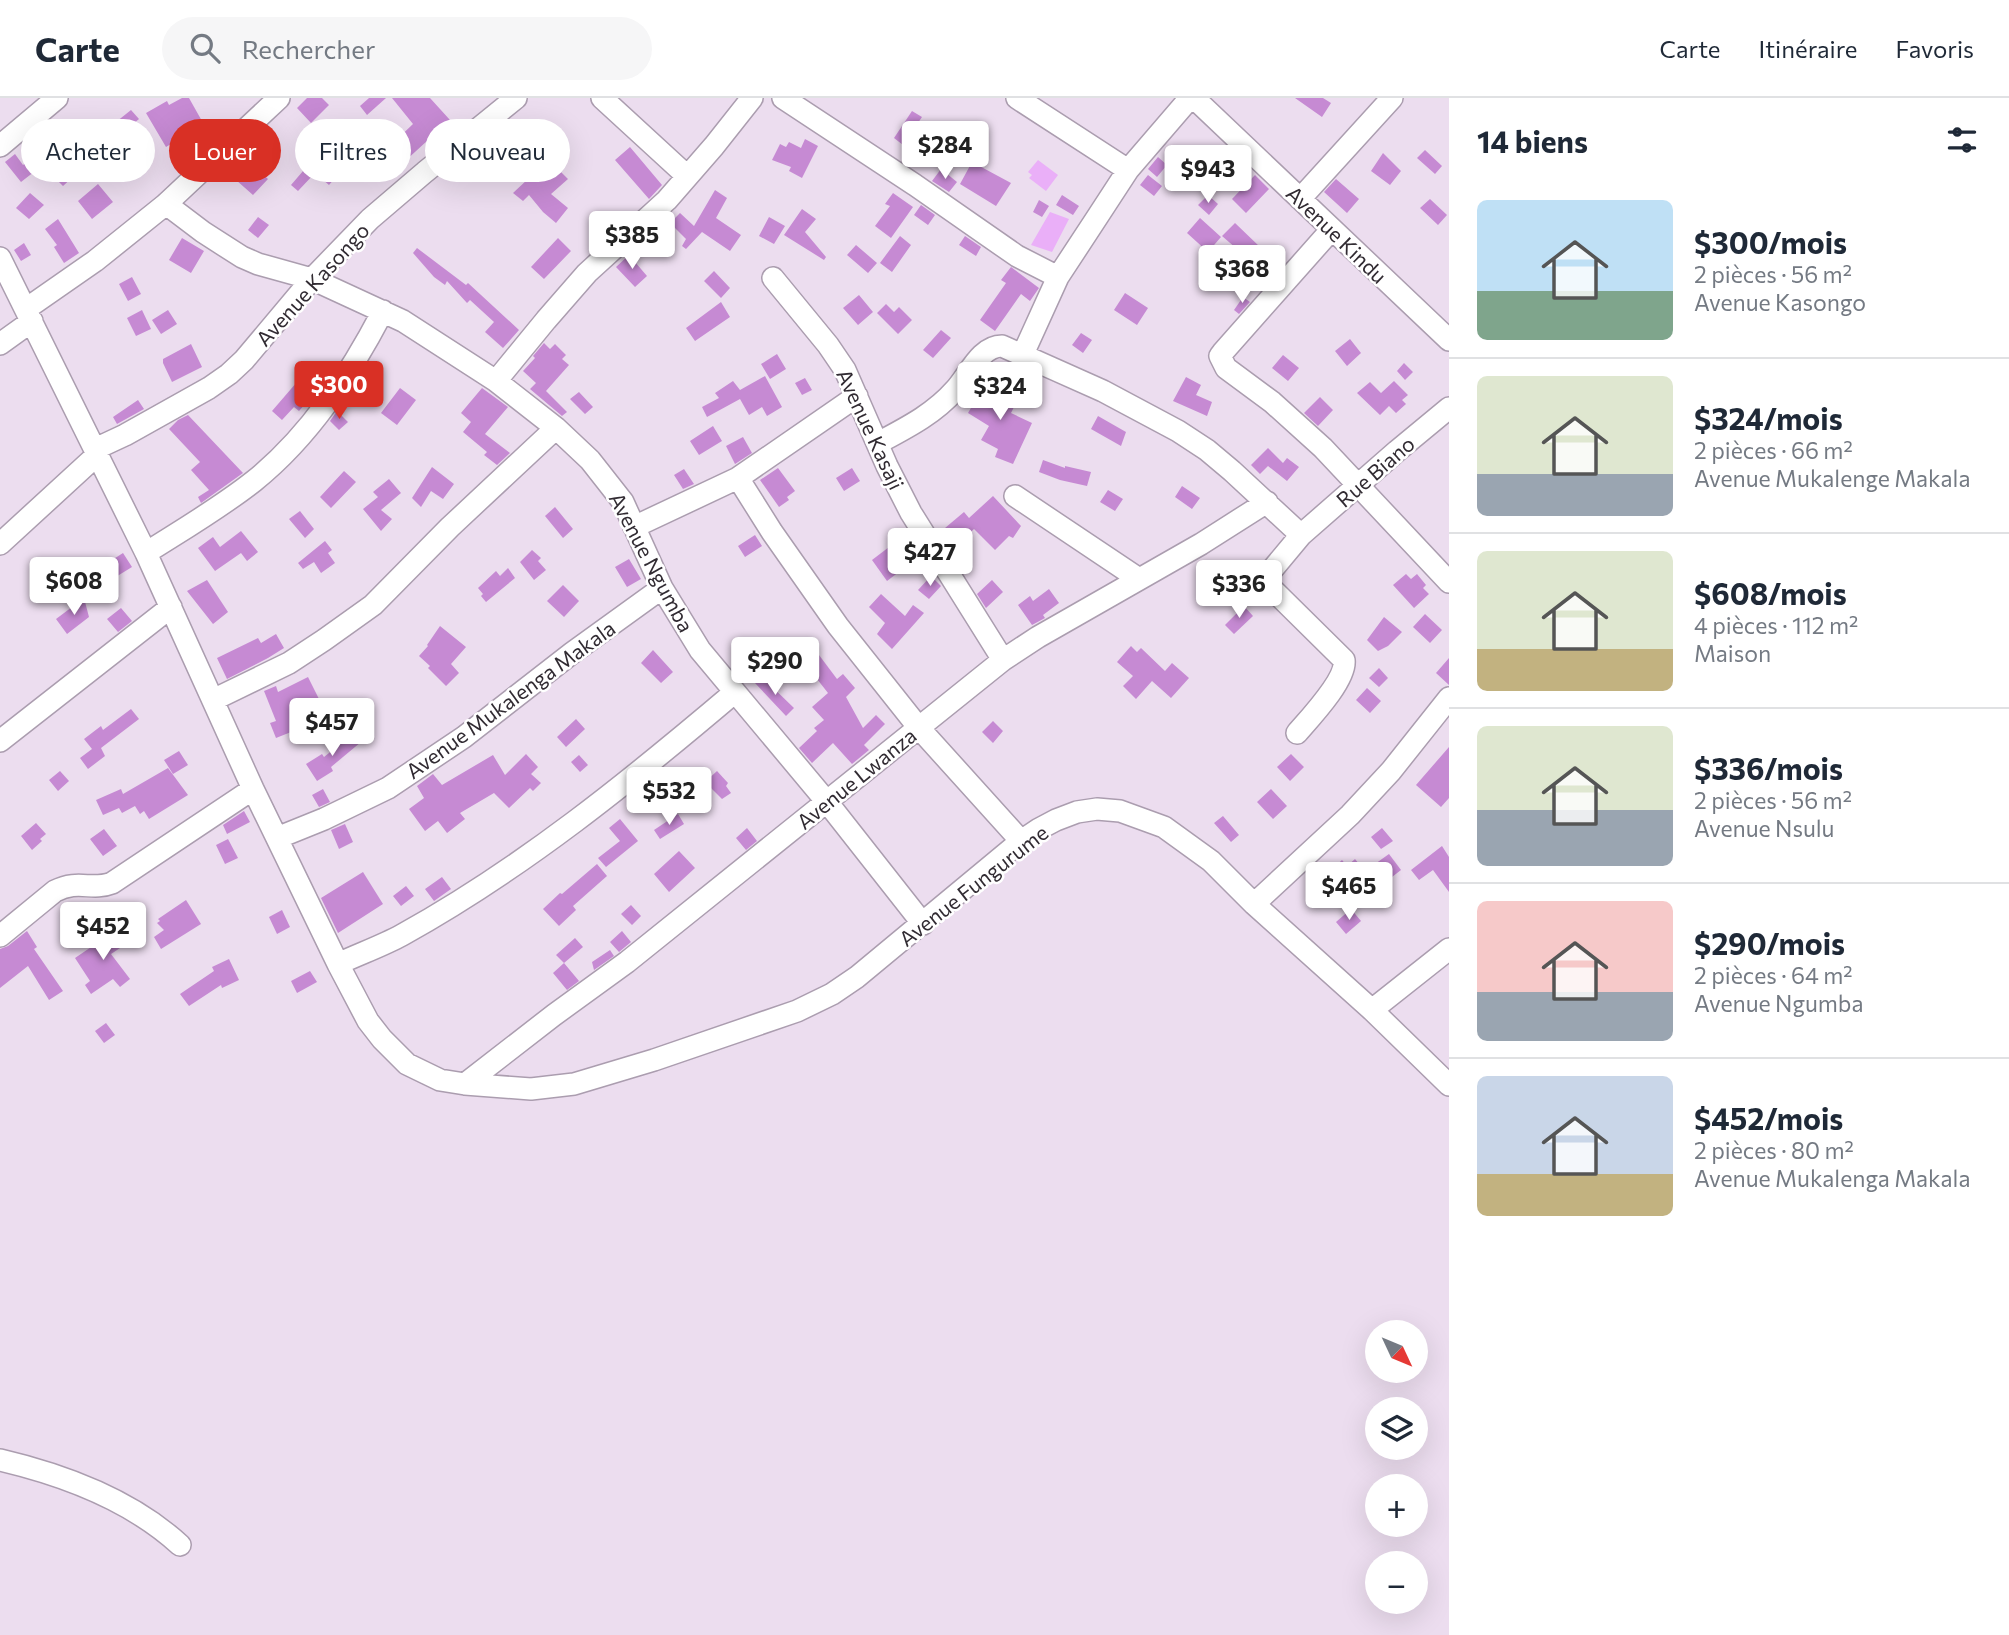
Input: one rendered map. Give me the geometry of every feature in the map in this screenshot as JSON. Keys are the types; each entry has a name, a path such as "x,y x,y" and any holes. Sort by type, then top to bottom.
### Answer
{"street":[{"path":"0,146 57,98"},
{"path":"0,344 29,315 166,204 279,98"},
{"name":"Avenue Kasongo","path":"0,544 96,452 209,388 229,373 257,345 312,279 393,199 516,98"},
{"path":"602,98 687,176"},
{"path":"496,382 587,273 667,200 752,98"},
{"path":"783,98 1017,256 1058,277"},
{"path":"1017,98 1128,170"},
{"path":"1023,354 1058,277 1128,170 1192,98"},
{"name":"Avenue Kindu","path":"1192,98 1449,340"},
{"path":"1300,199 1392,98"},
{"name":"Avenue Ngumba","path":"166,204 202,232 242,257 312,279 403,321 496,382 556,428 590,460 623,502 662,587 701,650 827,802 923,924"},
{"path":"1332,229 1220,356 1222,363 1272,402 1323,448 1398,531 1449,582"},
{"name":"Avenue Fungurume","path":"0,258 146,553 253,789 338,964 368,1021 408,1064 440,1080 465,1084 531,1089 573,1084 654,1060 797,1011 832,994 857,977 1021,841 1056,820 1077,812 1097,809 1120,811 1164,827 1211,861 1449,1085"},
{"name":"Avenue Kasaji","path":"773,278 845,370 911,513 1003,660"},
{"path":"146,553 253,482 284,454 335,393 360,355 383,310"},
{"path":"878,443 924,417 942,403 988,349 1002,346 1067,373 1158,419 1207,450 1301,535"},
{"path":"635,527 738,478 857,396"},
{"name":"Rue Biano","path":"1297,733 1333,688 1346,665 1345,660 1270,586 1266,580 1268,574 1301,535 1449,408"},
{"path":"213,700 289,663 373,605 450,527 556,428"},
{"path":"738,478 823,605 919,727 1021,841"},
{"path":"1015,496 1139,579"},
{"name":"Avenue Lwanza","path":"465,1084 626,962 1003,660 1038,637 1202,544 1267,502"},
{"name":"Avenue Mukalenga Makala","path":"277,838 324,819 397,782 464,737 662,587"},
{"path":"0,741 171,607"},
{"path":"338,964 399,936 454,905 525,859 656,759 735,692"},
{"path":"1254,904 1350,816 1391,771 1449,698"},
{"path":"0,936 55,891 76,884 98,887 112,883 253,789"},
{"path":"1372,1010 1449,949"},
{"path":"0,1460 88,1488 162,1528 180,1545"}],"shaded area":[{"path":"1038,160 1058,175 1046,191 1029,178 1032,175 1028,172"},
{"path":"1050,212 1069,219 1052,252 1031,245"}],"building":[{"path":"182,98 189,98 201,119 169,119 169,145 166,147 155,128 155,119 150,119 146,113 167,101 169,105"},
{"path":"307,98 322,98 329,105 315,119 307,119 297,108"},
{"path":"369,98 386,98 367,115 360,106"},
{"path":"392,98 430,98 449,119 425,119 425,143 411,156 413,124"},
{"path":"1295,98 1323,98 1331,103 1322,117"},
{"path":"131,110 139,119 120,119"},
{"path":"912,111 922,117 903,145 894,138"},
{"path":"805,139 818,146 802,178 789,171 791,167 772,160 780,144 786,147 789,142 801,148"},
{"path":"630,147 662,185 649,199 615,160"},
{"path":"1425,150 1442,166 1435,174 1417,158"},
{"path":"1383,153 1401,171 1390,185 1371,171"},
{"path":"15,154 21,162 21,182 5,162"},
{"path":"1158,157 1167,165 1157,177 1148,169"},
{"path":"972,162 1011,183 996,206 960,184"},
{"path":"941,169 957,182 949,192 932,181"},
{"path":"1148,175 1162,186 1154,196 1140,185"},
{"path":"1255,175 1269,189 1246,213 1232,199"},
{"path":"1336,179 1359,199 1347,213 1324,192"},
{"path":"295,180 306,182 298,191 291,185"},
{"path":"238,182 265,182 253,195"},
{"path":"525,182 565,182 551,194 568,208 556,223 529,195 523,201 513,193"},
{"path":"98,184 113,202 92,219 78,201"},
{"path":"715,190 727,198 716,218 741,235 730,251 702,232 686,249 682,246 686,239 670,223 680,213 694,226"},
{"path":"30,193 44,205 29,219 16,208"},
{"path":"893,193 913,207 891,238 875,226 890,206 885,204"},
{"path":"1062,195 1079,206 1073,215 1056,205"},
{"path":"1208,195 1218,204 1209,215 1198,205"},
{"path":"1430,199 1447,215 1438,225 1420,208"},
{"path":"1039,200 1049,206 1042,217 1033,212"},
{"path":"921,205 935,215 928,225 914,215"},
{"path":"802,209 816,219 805,232 826,257 824,260 784,235"},
{"path":"258,217 269,225 258,238 248,230"},
{"path":"769,217 785,226 774,244 759,236"},
{"path":"1200,218 1221,237 1208,252 1187,233"},
{"path":"58,219 79,253 64,263 54,247 57,245 45,229"},
{"path":"1235,223 1260,247 1252,259 1222,236"},
{"path":"900,236 911,245 892,272 880,263"},
{"path":"965,236 981,247 976,256 959,245"},
{"path":"182,238 204,251 191,273 169,260"},
{"path":"558,238 571,251 544,279 531,267"},
{"path":"24,243 31,255 21,261 14,250"},
{"path":"856,245 877,263 868,273 847,255"},
{"path":"417,248 466,285 468,283 519,330 503,348 485,332 494,322 470,300 467,303 447,281 445,285 434,277 413,253"},
{"path":"629,255 647,276 635,287 616,267"},
{"path":"1011,267 1039,288 1030,301 1021,294 995,331 980,320 1006,283 1001,280"},
{"path":"714,271 730,288 721,298 704,281"},
{"path":"132,277 141,294 128,301 119,284"},
{"path":"1125,293 1148,308 1137,325 1114,310"},
{"path":"859,295 873,312 858,325 843,308"},
{"path":"1243,297 1250,302 1239,314 1234,310"},
{"path":"721,302 730,317 695,341 686,328"},
{"path":"886,304 894,312 899,307 912,320 898,334 877,313"},
{"path":"142,310 151,329 136,336 127,318"},
{"path":"168,310 177,324 161,334 152,320"},
{"path":"941,330 951,338 933,358 923,350"},
{"path":"1081,333 1092,340 1083,353 1072,345"},
{"path":"1350,339 1361,353 1347,366 1335,351"},
{"path":"544,343 550,349 555,344 566,355 562,359 569,365 546,391 567,412 562,416 530,389 536,383 523,371"},
{"path":"191,344 202,367 172,382 163,359"},
{"path":"777,354 786,369 770,379 761,364"},
{"path":"1283,355 1299,368 1288,381 1272,368"},
{"path":"1404,363 1413,372 1405,380 1397,371"},
{"path":"303,375 319,388 299,411 294,407 282,420 272,411"},
{"path":"765,376 782,407 767,416 762,407 749,415 740,399 707,417 702,407 719,398 715,393 733,381 740,390"},
{"path":"1186,377 1201,385 1196,395 1212,402 1207,416 1173,401"},
{"path":"805,378 812,390 802,395 795,383"},
{"path":"988,379 1003,388 1001,391 1005,394 1001,401 1014,407 1011,413 1032,423 1013,464 995,457 998,449 981,440 989,426 968,413"},
{"path":"1394,381 1408,395 1402,400 1406,404 1396,413 1389,406 1380,415 1357,393 1370,382 1381,393"},
{"path":"400,388 416,400 397,425 381,413"},
{"path":"482,388 508,407 485,434 510,453 497,465 484,455 487,452 463,432 471,422 461,413"},
{"path":"579,392 593,407 585,414 570,399"},
{"path":"1320,397 1333,410 1318,426 1304,413"},
{"path":"138,400 144,409 117,424 113,417"},
{"path":"337,411 348,422 339,430 330,421"},
{"path":"188,415 243,473 201,503 198,497 209,490 191,470 200,462 169,429"},
{"path":"1098,416 1126,432 1121,446 1091,429"},
{"path":"713,426 722,441 699,455 690,441"},
{"path":"743,437 752,453 735,464 726,446"},
{"path":"1268,448 1283,463 1287,458 1299,467 1287,481 1268,466 1260,474 1251,465"},
{"path":"1043,460 1065,468 1091,472 1087,486 1039,472"},
{"path":"432,467 454,484 443,499 431,491 421,507 412,498"},
{"path":"778,468 795,491 787,497 789,500 779,507 760,480"},
{"path":"852,468 860,481 844,491 836,478"},
{"path":"684,469 694,484 683,489 674,475"},
{"path":"344,471 356,482 331,508 320,497"},
{"path":"389,479 401,493 381,510 392,519 381,531 363,509 378,497 373,492"},
{"path":"1182,486 1200,498 1192,509 1175,497"},
{"path":"1108,490 1123,499 1115,511 1100,502"},
{"path":"993,496 1021,526 1013,538 1009,536 995,550 974,529 959,543 945,528 964,512 969,518"},
{"path":"555,507 573,529 563,538 545,516"},
{"path":"300,511 314,529 305,538 289,519"},
{"path":"241,531 258,552 247,561 241,553 215,571 198,548 213,537 220,547"},
{"path":"755,535 762,546 745,557 738,546"},
{"path":"325,541 332,550 328,553 335,563 321,573 314,562 303,569 298,563"},
{"path":"893,544 908,565 887,581 872,560"},
{"path":"532,550 541,558 538,561 546,570 534,580 520,562"},
{"path":"123,553 132,567 106,583 98,569"},
{"path":"629,559 641,579 627,587 615,567"},
{"path":"508,568 515,578 486,602 478,588 496,571 500,576"},
{"path":"1406,574 1411,579 1417,574 1429,594 1414,608 1393,585"},
{"path":"931,576 941,586 929,599 918,590"},
{"path":"207,580 228,612 213,624 187,591"},
{"path":"992,580 1003,592 986,608 977,594"},
{"path":"563,585 579,601 564,617 547,601"},
{"path":"1049,589 1059,603 1043,615 1045,618 1032,625 1018,605 1030,596 1033,601"},
{"path":"881,594 905,616 913,605 924,613 892,649 877,634 885,623 869,607"},
{"path":"84,598 89,617 67,634 56,619"},
{"path":"1244,606 1253,616 1234,634 1225,625"},
{"path":"121,608 132,621 118,632 107,619"},
{"path":"1425,614 1442,630 1430,643 1413,627"},
{"path":"1384,617 1402,632 1388,646 1378,651 1367,640"},
{"path":"440,626 466,647 451,664 459,673 446,686 419,656"},
{"path":"276,634 284,648 227,679 217,658 258,638 261,643"},
{"path":"1131,646 1137,652 1141,648 1165,671 1172,663 1189,678 1171,698 1152,681 1136,699 1123,686 1133,676 1117,662"},
{"path":"653,650 673,672 661,683 641,663"},
{"path":"819,655 837,679 843,674 855,688 846,697 863,728 876,715 885,724 864,745 869,750 852,764 833,743 812,763 799,748 817,731 814,728 824,720 812,707 828,693 806,665"},
{"path":"1449,658 1449,685 1436,673"},
{"path":"1379,668 1388,678 1379,687 1369,678"},
{"path":"308,677 324,709 294,725 296,730 276,738 270,723 276,721 264,691 276,686 278,692"},
{"path":"762,677 794,708 786,716 755,683"},
{"path":"1367,688 1381,701 1370,713 1356,700"},
{"path":"131,709 139,719 101,748 105,756 88,769 80,758 92,749 84,739 101,726 103,730"},
{"path":"576,719 585,729 566,747 557,737"},
{"path":"993,721 1003,731 993,743 982,732"},
{"path":"354,733 361,742 331,767 333,771 317,781 306,764 322,754 324,757"},
{"path":"1449,747 1449,798 1441,807 1416,785"},
{"path":"179,751 188,765 173,774 164,760"},
{"path":"526,754 538,767 531,774 541,783 533,791 530,788 509,808 494,793 460,813 465,819 447,833 438,821 425,831 409,809 424,798 417,786 433,774 442,785 493,755 505,775"},
{"path":"1291,754 1304,767 1290,781 1277,767"},
{"path":"579,755 588,765 580,772 571,762"},
{"path":"168,768 188,795 149,819 144,811 140,814 135,806 122,813 119,808 103,815 96,800 121,789 123,794"},
{"path":"60,771 69,781 58,791 49,780"},
{"path":"717,771 728,783 726,786 731,793 722,799 705,782"},
{"path":"323,789 330,802 319,807 312,795"},
{"path":"1271,789 1287,806 1273,819 1257,802"},
{"path":"244,811 250,822 227,834 223,825"},
{"path":"678,814 684,824 660,839 654,830"},
{"path":"1223,816 1239,835 1231,842 1214,823"},
{"path":"620,819 638,841 606,867 598,858 620,841 609,828"},
{"path":"36,823 46,834 32,850 21,836"},
{"path":"345,824 353,842 339,849 331,830"},
{"path":"747,828 757,841 746,850 736,838"},
{"path":"1382,828 1393,841 1381,849 1371,837"},
{"path":"104,829 117,846 103,856 90,839"},
{"path":"228,839 238,858 225,864 216,845"},
{"path":"1442,846 1449,857 1449,892 1433,870 1419,880 1411,870"},
{"path":"679,851 695,868 669,892 654,874"},
{"path":"1389,854 1401,870 1369,891 1358,878 1333,900 1317,883 1342,860 1347,866 1355,859 1365,871"},
{"path":"597,864 607,876 573,906 576,910 559,926 543,909"},
{"path":"363,872 383,904 338,933 321,898"},
{"path":"442,877 451,889 434,901 425,889"},
{"path":"406,886 414,896 401,906 393,896"},
{"path":"186,900 201,924 161,949 154,937 164,930 157,923 160,921 158,919"},
{"path":"631,905 641,916 632,925 621,914"},
{"path":"1351,909 1361,921 1346,934 1336,922"},
{"path":"282,910 290,927 277,934 269,917"},
{"path":"115,928 126,944 111,954 130,979 120,987 113,979 91,994 85,985 90,981 75,958"},
{"path":"27,931 37,947 34,949 63,991 49,1000 28,966 0,988 0,949"},
{"path":"622,931 631,942 619,952 610,942"},
{"path":"575,938 583,947 564,963 556,955"},
{"path":"610,950 614,956 594,970 592,962"},
{"path":"229,959 239,980 222,988 221,985 189,1006 180,994 214,971 212,967"},
{"path":"564,963 579,981 567,990 553,973"},
{"path":"310,971 317,982 297,993 291,981"},
{"path":"106,1023 115,1035 104,1043 95,1031"}]}
